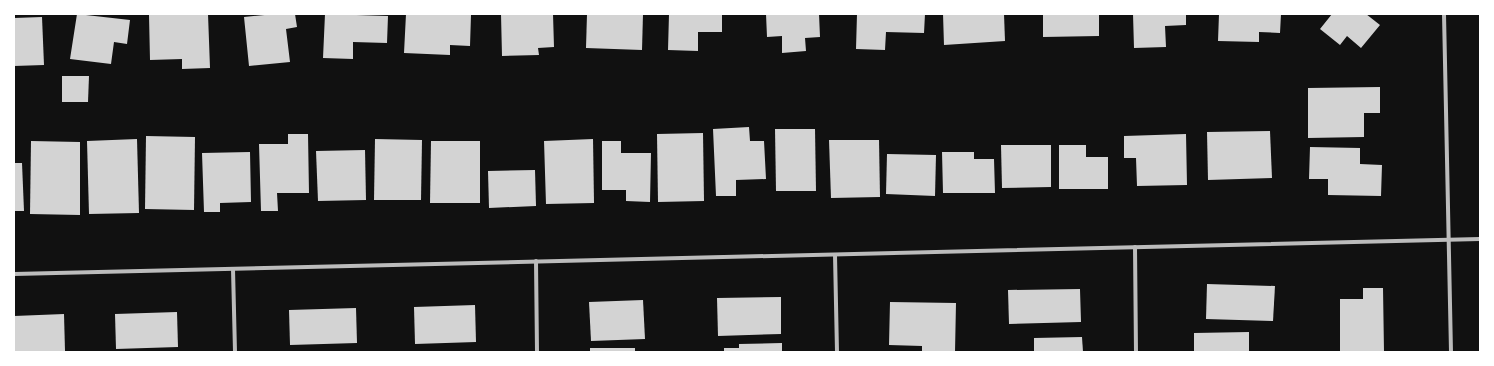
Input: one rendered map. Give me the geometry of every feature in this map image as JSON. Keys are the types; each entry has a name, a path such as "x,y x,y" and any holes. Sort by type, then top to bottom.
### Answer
{"street":[{"path":"1444,14 1450,352"},
{"path":"14,274 1480,239"},
{"path":"1135,247 1136,352"},
{"path":"835,255 837,352"},
{"path":"536,262 537,352"},
{"path":"234,269 235,352"}],"building":[{"path":"77,14 130,20 127,44 114,42 111,64 70,59"},
{"path":"208,14 210,68 182,69 182,59 150,60 149,15"},
{"path":"295,14 297,27 286,29 290,62 249,66 244,17"},
{"path":"325,14 388,16 387,43 353,42 353,59 323,58"},
{"path":"406,14 471,15 470,46 450,45 450,55 404,53"},
{"path":"501,14 553,14 554,47 538,48 539,55 502,56"},
{"path":"587,14 643,14 642,50 586,48"},
{"path":"669,14 722,14 722,32 698,32 698,51 668,50"},
{"path":"766,14 819,14 820,37 805,38 806,51 782,53 782,36 767,37"},
{"path":"857,14 925,14 924,33 886,32 885,50 856,49"},
{"path":"943,14 1004,14 1005,41 944,45"},
{"path":"1043,14 1099,14 1099,36 1043,37"},
{"path":"1133,14 1186,14 1186,25 1165,26 1166,47 1134,48"},
{"path":"1219,14 1281,14 1280,33 1259,32 1259,42 1218,41"},
{"path":"1332,14 1366,14 1380,25 1361,48 1347,36 1340,45 1320,29"},
{"path":"42,17 44,65 14,66 14,18"},
{"path":"62,76 89,76 88,102 62,102"},
{"path":"1380,87 1380,113 1364,113 1364,137 1308,138 1308,88"},
{"path":"749,127 750,141 764,141 766,179 736,180 736,196 716,196 713,129"},
{"path":"775,129 815,129 816,191 776,191"},
{"path":"1270,131 1272,178 1208,180 1207,132"},
{"path":"703,133 704,201 658,202 657,134"},
{"path":"288,134 308,134 309,193 277,193 278,211 261,211 259,144 288,144"},
{"path":"1186,134 1187,185 1137,186 1136,158 1124,158 1124,136"},
{"path":"146,136 195,137 194,210 145,209"},
{"path":"137,139 139,213 89,214 87,141"},
{"path":"375,139 422,140 421,200 374,200"},
{"path":"593,139 594,203 546,204 544,141"},
{"path":"829,140 879,140 880,197 831,198"},
{"path":"31,141 80,142 80,215 30,214"},
{"path":"431,141 480,141 480,203 430,203"},
{"path":"602,141 621,141 621,153 651,153 650,202 626,201 626,190 602,190"},
{"path":"1001,145 1051,145 1051,187 1002,188"},
{"path":"1059,145 1086,145 1086,157 1108,157 1108,189 1059,189"},
{"path":"1310,147 1360,148 1360,164 1382,165 1381,196 1328,195 1328,179 1309,179"},
{"path":"365,150 366,200 318,201 316,151"},
{"path":"250,152 251,202 220,203 220,212 204,212 202,153"},
{"path":"942,152 974,152 974,159 994,159 995,193 943,193"},
{"path":"887,154 936,155 935,196 886,194"},
{"path":"14,163 22,163 24,211 14,211"},
{"path":"535,170 536,206 489,208 488,171"},
{"path":"1207,284 1275,286 1273,321 1206,319"},
{"path":"1363,288 1383,288 1384,352 1340,352 1340,299 1363,299"},
{"path":"1080,289 1081,322 1009,324 1008,290"},
{"path":"781,297 781,334 718,336 717,298"},
{"path":"643,300 645,339 591,341 589,302"},
{"path":"890,302 956,303 955,352 922,352 922,346 889,345"},
{"path":"475,305 476,342 415,344 414,307"},
{"path":"356,308 357,343 290,345 289,310"},
{"path":"177,312 178,347 116,349 115,314"},
{"path":"64,314 65,351 14,352 14,316"},
{"path":"1249,332 1249,352 1194,352 1194,333"},
{"path":"1082,337 1083,352 1034,352 1034,338"},
{"path":"782,343 782,352 724,352 724,348 739,348 739,344"},
{"path":"590,348 635,348 635,352 590,352"}]}
